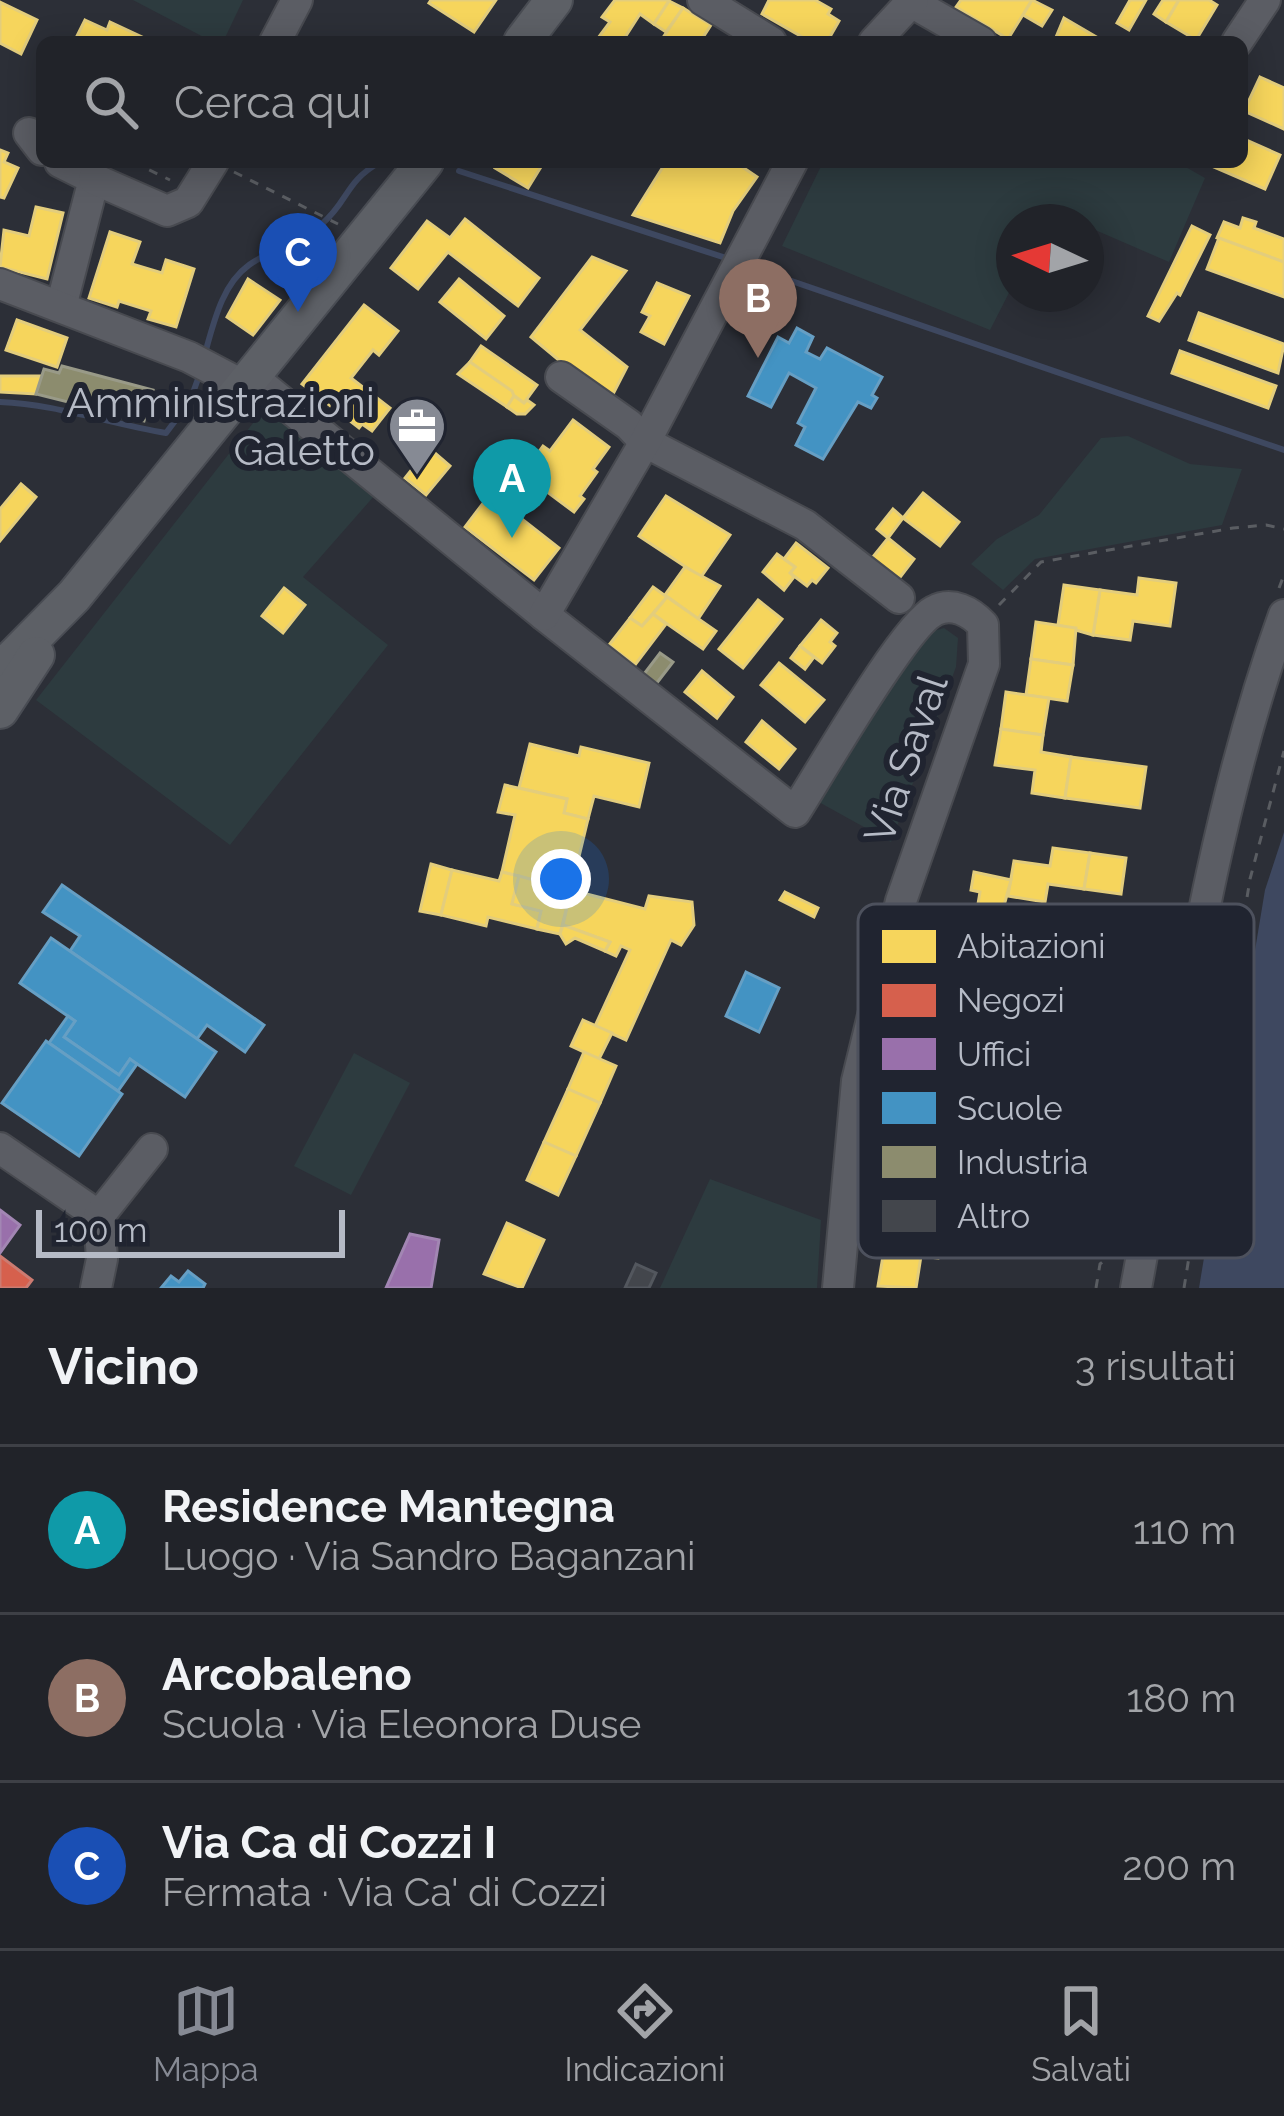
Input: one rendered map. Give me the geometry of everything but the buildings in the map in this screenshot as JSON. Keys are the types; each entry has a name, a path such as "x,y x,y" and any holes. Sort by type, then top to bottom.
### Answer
{"main road":[{"path":"527,36 554,0"},
{"path":"0,710 74,596 241,380 420,168"},
{"path":"0,671 74,596"}],"street":[{"path":"278,36 297,0"},
{"path":"703,0 761,36"},
{"path":"1241,36 1265,0"},
{"path":"880,36 912,1 971,36"},
{"path":"72,168 94,179 188,202 215,168"},
{"path":"0,284 241,380 544,615 644,442 789,168"},
{"path":"61,307 94,179"},
{"path":"561,377 629,425 644,442 805,525 898,598"},
{"name":"Via Saval","path":"544,615 795,812 899,649 925,617 938,608 972,613 983,625 984,664 900,904"},
{"path":"1204,904 1227,797 1284,615"},
{"name":"Via Saval","path":"838,1288 858,1077"},
{"path":"0,1148 99,1216"},
{"path":"96,1288 103,1259 99,1216 152,1149"},
{"path":"1136,1288 1141,1258"}],"path":[{"path":"140,168 172,197"},
{"path":"226,168 340,224"},
{"path":"983,625 1041,562 1233,529 1265,525 1284,529"},
{"path":"1246,904 1284,751"},
{"path":"1184,1288 1189,1258"}],"shaded area":[{"path":"133,0 243,0 226,36 202,36"},
{"path":"820,168 1188,168 1205,178 1169,262 1104,234 1104,204 996,204 999,312 990,330 782,246"},
{"path":"268,404 375,495 303,577 388,645 230,845 36,700"},
{"path":"1128,436 1190,464 1242,469 1222,525 1035,559 1003,590 971,564 997,539 1039,515 1101,438"},
{"path":"944,628 958,638 956,667 891,842 817,801 923,634"},
{"path":"354,1053 410,1083 351,1195 294,1166"},
{"path":"710,1179 821,1220 817,1288 660,1288"}],"water":[{"path":"1284,832 1284,1288 1199,1288 1204,1258 1254,1258 1254,956 1265,890"}],"waterway":[{"path":"204,357 219,307 239,273 314,230 372,168"},
{"path":"459,171 729,259"},
{"path":"748,266 1284,450"},
{"path":"0,402 42,406 166,433 190,401 199,376"}],"place":[{"name":"Via Ca di Cozzi I","path":"298,312"},
{"name":"Arcobaleno","path":"758,358"},
{"name":"Amministrazioni Galetto","path":"417,477"},
{"name":"Residence Mantegna","path":"512,538"}]}
